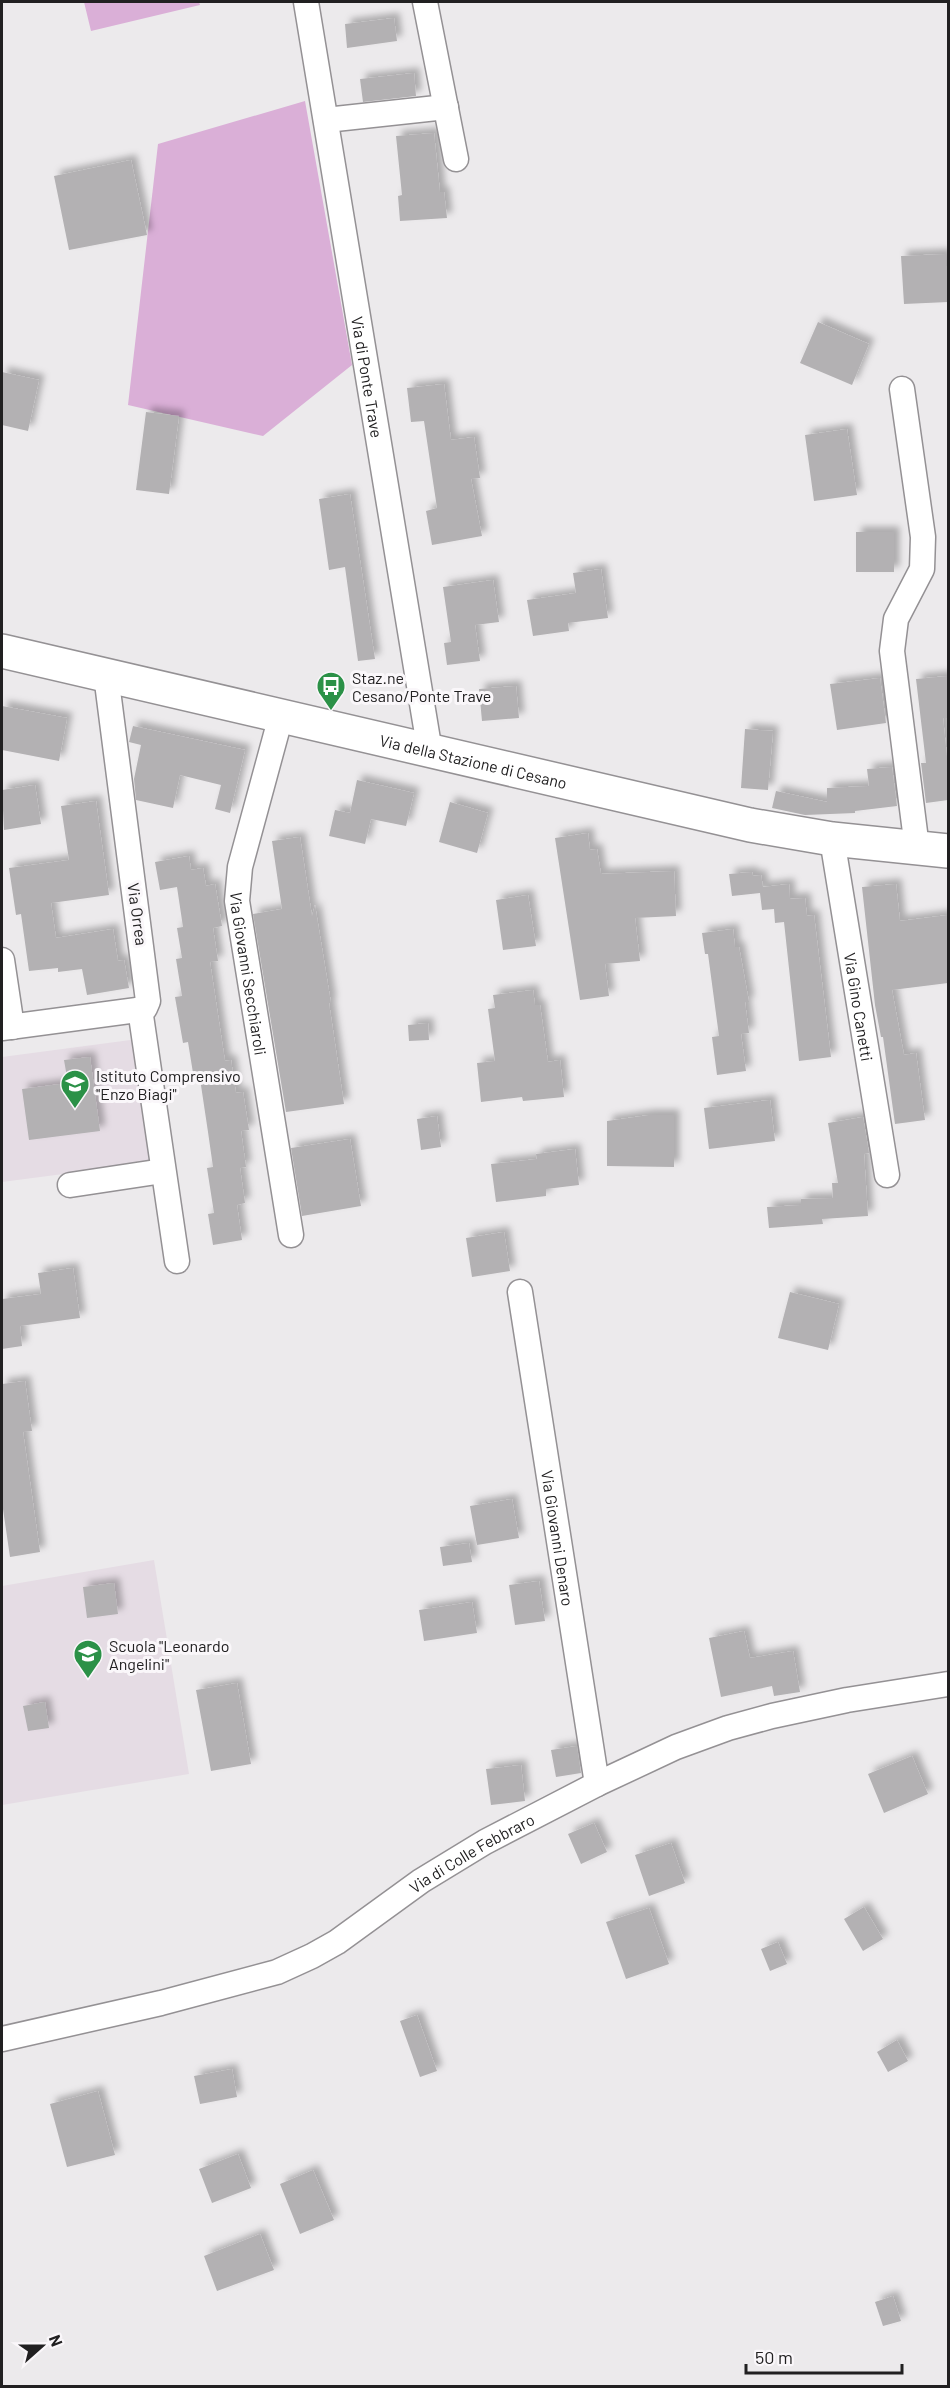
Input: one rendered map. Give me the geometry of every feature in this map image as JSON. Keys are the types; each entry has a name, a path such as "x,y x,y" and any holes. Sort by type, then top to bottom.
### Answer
{"street":[{"name":"Via di Ponte Trave","path":"306,2 430,752"},
{"path":"425,2 456,159"},
{"path":"326,120 446,107"},
{"path":"902,389 923,537 924,560 918,579 896,619 892,651 933,849"},
{"name":"Via della Stazione di Cesano","path":"2,651 750,825 832,839 933,849"},
{"name":"Via Orrea","path":"106,675 149,998 147,1005 140,1009"},
{"name":"Via Giovanni Secchiaroli","path":"281,716 240,867 237,901 291,1235"},
{"name":"Via Gino Canetti","path":"832,839 886,1175"},
{"path":"2,960 7,1028 140,1009 177,1261"},
{"path":"70,1185 163,1171"},
{"name":"Via Giovanni Denaro","path":"520,1292 597,1784"},
{"name":"Via di Colle Febbraro","path":"2,2038 161,2003 277,1972 337,1942 421,1881 467,1852 597,1784 676,1747 739,1725 837,1701 948,1684"}],"shaded area":[{"path":"84,2 199,2 200,5 91,31"},
{"path":"305,101 352,365 263,436 128,405 158,144"},
{"name":"Istituto Comprensivo \"Enzo Biagi\"","path":"138,1039 155,1162 2,1182 2,1057"},
{"name":"Scuola \"Leonardo Angelini\"","path":"154,1560 189,1774 2,1805 2,1586"}],"building":[{"path":"394,18 397,41 347,48 345,24"},
{"path":"414,73 416,96 363,102 360,79"},
{"path":"434,133 440,192 444,192 447,218 400,221 398,196 402,195 396,136"},
{"path":"131,160 147,235 69,250 54,176"},
{"path":"946,254 948,302 904,304 901,256"},
{"path":"818,322 869,344 852,385 800,363"},
{"path":"2,372 39,380 28,431 2,425"},
{"path":"444,384 451,440 474,437 480,478 471,479 482,536 432,545 426,511 437,508 424,421 411,422 407,388"},
{"path":"146,412 179,416 169,494 136,490"},
{"path":"847,429 857,495 814,501 805,435"},
{"path":"350,494 375,659 358,661 345,567 329,570 319,499"},
{"path":"856,532 894,532 894,572 856,572"},
{"path":"601,569 608,618 568,623 569,631 533,636 527,600 576,593 573,573"},
{"path":"493,580 499,622 475,625 480,661 447,665 444,643 451,642 443,587"},
{"path":"948,676 948,718 943,718 948,766 948,800 926,803 921,763 926,763 916,679"},
{"path":"880,678 886,723 837,730 830,684"},
{"path":"516,686 519,718 482,721 479,689"},
{"path":"2,706 67,718 59,761 2,750"},
{"path":"133,726 245,750 230,813 215,809 221,785 180,775 173,808 136,800 134,779 141,745 129,742"},
{"path":"745,729 773,731 768,790 741,788"},
{"path":"892,767 897,806 855,811 855,813 805,815 772,808 776,791 827,802 827,788 869,786 867,769"},
{"path":"357,780 414,793 406,826 371,819 365,844 329,836 335,810 350,813"},
{"path":"35,785 41,824 4,830 2,790"},
{"path":"96,801 109,895 51,903 56,938 113,929 118,961 124,960 129,988 87,995 82,969 58,972 58,968 29,971 21,914 16,915 9,868 69,860 61,806"},
{"path":"450,802 488,813 477,853 439,842"},
{"path":"588,833 590,850 597,849 601,874 674,871 676,916 635,918 640,961 605,964 609,996 580,1000 555,838"},
{"path":"300,837 312,916 315,905 344,1104 286,1112 253,914 282,909 272,841"},
{"path":"189,856 191,870 203,868 206,886 215,884 222,926 213,928 218,961 210,962 225,1061 231,1060 236,1093 243,1092 249,1130 241,1131 246,1167 240,1168 245,1203 237,1205 242,1240 213,1245 208,1214 214,1213 207,1168 213,1167 199,1072 193,1073 188,1042 183,1043 175,997 182,996 176,959 182,958 177,928 183,927 177,887 160,890 155,862"},
{"path":"752,872 753,876 761,875 763,887 789,884 790,899 805,898 807,916 814,915 831,1057 799,1061 784,922 775,923 774,909 762,910 760,893 732,896 729,874"},
{"path":"896,884 900,921 948,915 948,983 892,990 904,1055 916,1053 925,1120 895,1124 883,1037 881,1037 875,1005 862,887"},
{"path":"528,895 536,946 503,950 496,900"},
{"path":"733,929 735,947 739,947 749,1002 745,1002 749,1033 741,1034 746,1071 717,1075 712,1037 719,1036 708,954 705,954 702,933"},
{"path":"533,990 535,1005 540,1005 548,1062 560,1060 564,1097 523,1101 522,1097 481,1102 477,1063 495,1061 488,1009 495,1008 493,995"},
{"path":"428,1023 429,1040 409,1041 408,1025"},
{"path":"90,1057 100,1131 29,1140 22,1089 68,1083 64,1060"},
{"path":"770,1100 775,1141 709,1149 704,1108"},
{"path":"649,1115 674,1115 674,1167 607,1166 607,1121"},
{"path":"437,1116 441,1147 421,1150 417,1119"},
{"path":"863,1117 869,1153 864,1154 868,1216 822,1219 823,1224 769,1228 767,1207 801,1205 801,1199 833,1198 832,1183 838,1183 828,1123"},
{"path":"350,1139 361,1206 302,1216 291,1148"},
{"path":"575,1149 579,1185 546,1189 546,1196 496,1202 491,1164 537,1159 536,1154"},
{"path":"504,1232 510,1271 472,1277 466,1238"},
{"path":"73,1268 80,1318 20,1326 22,1346 2,1349 2,1299 41,1294 38,1273"},
{"path":"790,1292 839,1304 828,1350 778,1338"},
{"path":"25,1381 32,1431 23,1432 40,1552 10,1557 2,1509 2,1384"},
{"path":"512,1499 519,1538 477,1545 470,1506"},
{"path":"469,1543 472,1562 443,1566 440,1547"},
{"path":"539,1581 545,1621 515,1625 509,1585"},
{"path":"114,1583 118,1614 87,1618 83,1587"},
{"path":"472,1602 477,1633 424,1641 419,1610"},
{"path":"744,1631 750,1658 793,1651 800,1692 774,1696 772,1686 721,1697 709,1638"},
{"path":"237,1683 251,1764 211,1771 196,1690"},
{"path":"45,1702 49,1728 28,1731 23,1706"},
{"path":"577,1746 581,1773 556,1777 551,1750"},
{"path":"912,1756 928,1794 884,1813 868,1774"},
{"path":"521,1765 525,1801 491,1805 486,1769"},
{"path":"594,1823 607,1852 581,1864 568,1834"},
{"path":"671,1843 685,1883 649,1896 635,1855"},
{"path":"864,1907 883,1939 863,1951 844,1919"},
{"path":"649,1908 669,1964 626,1979 606,1922"},
{"path":"778,1942 787,1964 770,1971 761,1949"},
{"path":"417,2015 437,2071 420,2077 400,2021"},
{"path":"897,2040 908,2061 888,2072 877,2052"},
{"path":"232,2069 237,2097 200,2104 194,2076"},
{"path":"98,2091 115,2155 67,2167 50,2104"},
{"path":"238,2154 251,2188 212,2203 199,2169"},
{"path":"313,2170 334,2220 300,2234 280,2184"},
{"path":"260,2234 274,2270 217,2291 204,2256"},
{"path":"893,2296 901,2321 883,2326 875,2302"}],"place":[{"name":"Staz.ne Cesano/Ponte Trave","path":"331,712"},
{"name":"Istituto Comprensivo \"Enzo Biagi\"","path":"75,1110"},
{"name":"Scuola \"Leonardo Angelini\"","path":"88,1680"}]}
